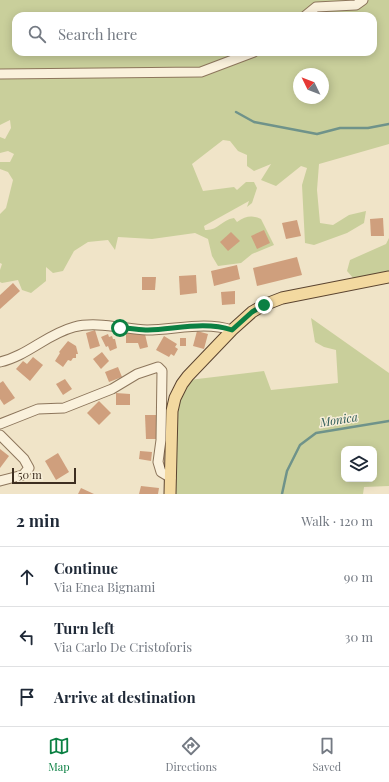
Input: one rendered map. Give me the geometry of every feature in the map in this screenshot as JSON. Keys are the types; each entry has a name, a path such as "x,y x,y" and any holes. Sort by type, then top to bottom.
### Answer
{"main road":[{"path":"170,494 171,423 175,398 188,376 232,330 252,312 264,305 282,298 389,277"}],"street":[{"path":"310,12 316,7 356,5 362,0"},
{"path":"0,74 201,72 243,56"},
{"path":"0,362 18,356 60,331 75,326 89,324 148,330 188,326 220,326 232,330"},
{"path":"0,424 38,409 64,408 112,389 137,374 158,367 162,371 163,376 161,388 161,440 158,462 160,472 171,478"},
{"path":"0,435 24,459 29,468 23,475 0,481"}],"green space":[{"path":"0,0 389,0 389,144 319,164 317,190 320,223 333,225 349,215 366,211 364,223 347,233 314,245 305,243 302,185 307,168 301,166 276,186 261,180 271,164 254,171 247,166 247,155 238,151 230,141 223,140 192,164 203,191 234,187 237,190 246,182 254,182 257,188 252,203 247,207 249,201 204,226 205,230 213,229 230,219 234,218 237,222 246,217 255,217 261,219 274,245 252,254 241,263 218,266 212,256 208,239 195,233 152,239 118,237 115,250 108,240 88,242 74,251 63,271 53,273 46,267 46,281 31,293 22,290 18,280 2,283 0,282 0,270 2,264 0,263 0,214 6,208 13,180 8,172 0,169 0,162 10,162 14,154 8,151 0,153 0,137 5,139 11,128 10,120 0,125"},
{"path":"389,238 389,273 354,279 347,271 350,260 386,244"},
{"path":"311,318 389,373 389,486 364,487 363,494 175,494 177,415 182,394 189,380 264,371 271,390 338,383 336,350 324,347 315,342"}],"building":[{"path":"383,218 384,236 371,236 370,219"},
{"path":"297,220 301,236 286,239 282,223"},
{"path":"264,230 270,243 257,249 251,236"},
{"path":"231,232 240,241 228,251 220,242"},
{"path":"297,257 302,275 257,286 253,268"},
{"path":"237,265 240,279 214,286 211,271"},
{"path":"196,275 197,293 180,295 179,276"},
{"path":"142,277 156,277 155,290 142,290"},
{"path":"13,283 20,291 0,309 0,295"},
{"path":"235,291 235,304 222,305 221,292"},
{"path":"95,330 100,346 90,349 86,333"},
{"path":"197,331 208,334 204,349 193,346"},
{"path":"126,333 145,334 148,347 140,349 138,343 126,343"},
{"path":"108,334 109,337 112,336 113,339 115,339 117,348 110,351 108,346 106,347 101,337"},
{"path":"164,336 177,344 175,347 178,349 174,356 171,354 169,357 156,350"},
{"path":"180,338 186,338 186,346 180,346"},
{"path":"68,341 76,346 78,354 76,354 76,358 73,358 71,361 68,360 63,367 55,361 60,353 59,352"},
{"path":"102,352 109,361 101,369 93,359"},
{"path":"33,357 43,365 30,381 16,369 23,361 27,364"},
{"path":"118,367 122,377 109,382 105,372"},
{"path":"65,379 72,389 63,395 56,384"},
{"path":"3,381 15,398 4,405 0,399 0,383"},
{"path":"116,393 130,394 130,405 116,405"},
{"path":"99,401 111,413 99,425 87,413"},
{"path":"145,415 158,415 158,439 146,439"},
{"path":"0,449 9,456 0,468"},
{"path":"140,451 152,452 151,461 139,459"},
{"path":"58,453 69,472 56,480 45,461"},
{"path":"141,486 159,488 158,494 139,494"},
{"path":"81,488 94,494 78,494"}],"waterway":[{"path":"236,112 254,122 317,134 340,128 368,128 389,124"},
{"name":"Monica","path":"282,494 287,471 300,445 316,433 389,421"}],"route":[{"path":"120,328 148,330 188,326 220,326 232,330 252,312 264,305"}]}
